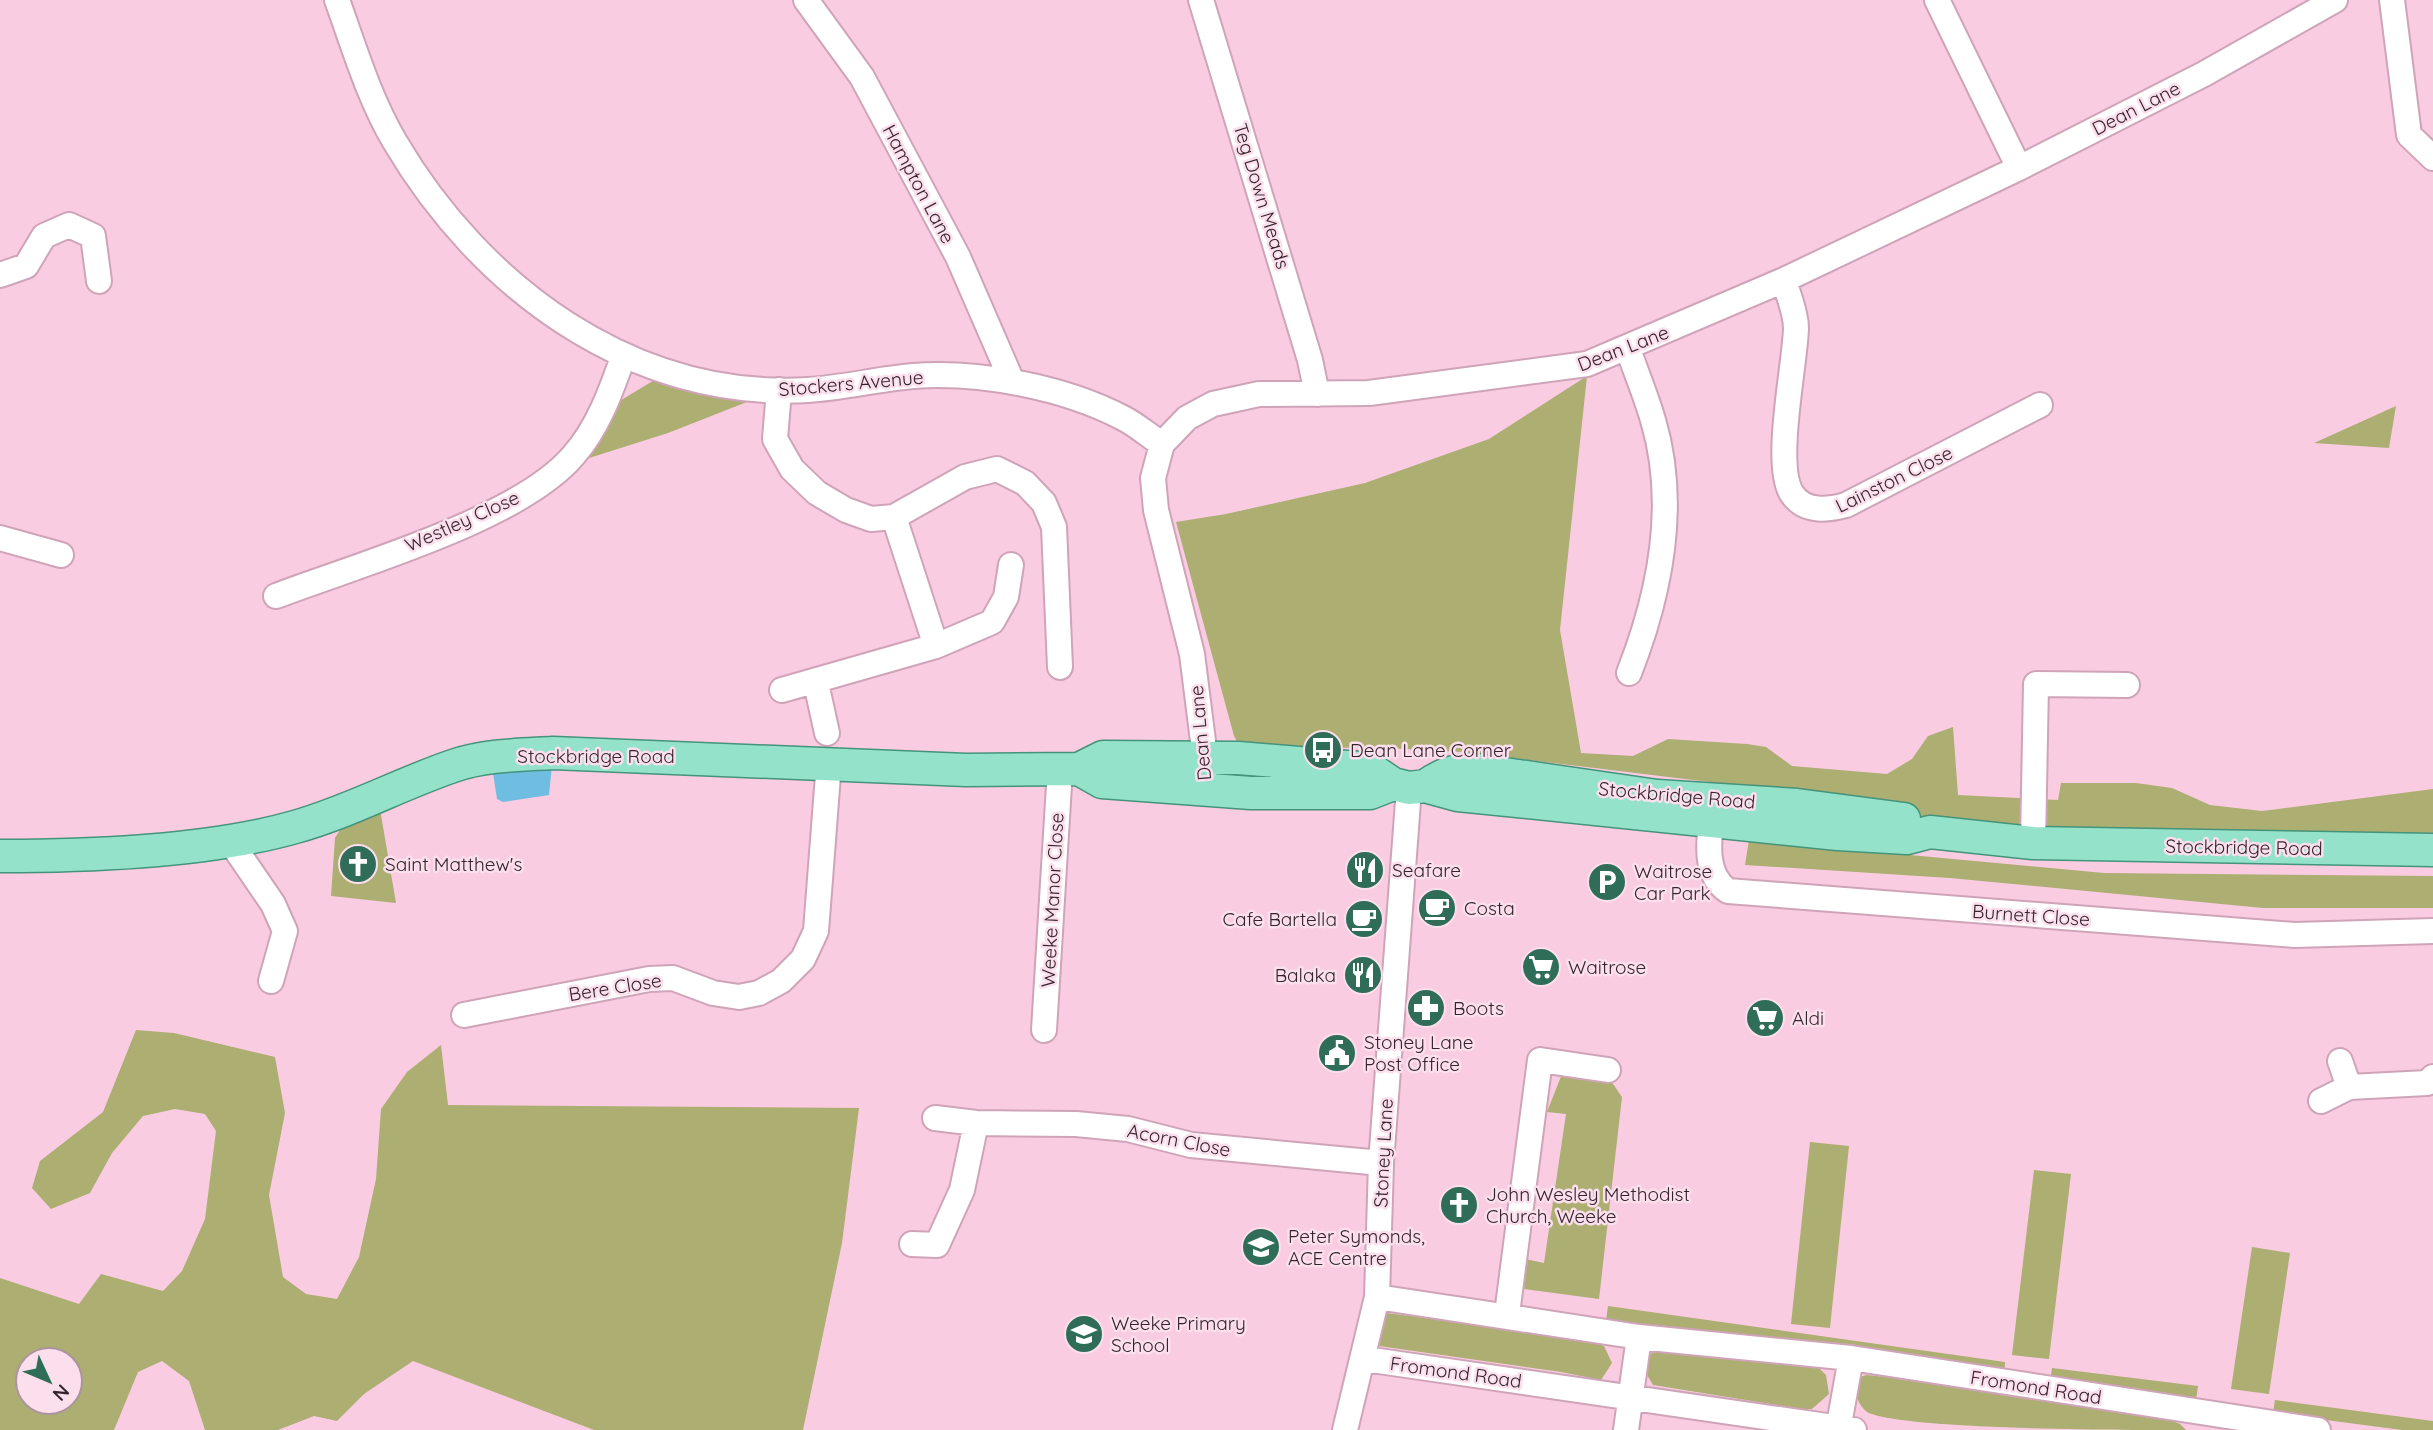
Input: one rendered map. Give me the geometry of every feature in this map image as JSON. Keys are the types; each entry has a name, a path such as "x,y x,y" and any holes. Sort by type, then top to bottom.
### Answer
{"main road":[{"name":"Stockbridge Road","path":"0,856 68,856 230,841 296,827 455,765 495,757 553,752 828,748 873,767 1070,769 1103,757 1203,757 1371,769 1409,786"},
{"name":"Stockbridge Road","path":"1070,769 1102,782 1204,790 1370,793 1409,786 1460,769 1712,811 1907,838 1930,832 2033,843 2433,850"}],"street":[{"name":"Stockers Avenue","path":"337,0 366,80 394,141 428,191 514,288 595,343 624,356 719,385 807,390 913,376 1011,379 1123,418 1163,444"},
{"name":"Hampton Lane","path":"806,0 862,77 958,257 1011,379"},
{"name":"Teg Down Meads","path":"1200,0 1298,320 1317,394"},
{"path":"1937,0 2019,168"},
{"name":"Dean Lane","path":"1204,790 1192,654 1156,510 1153,478 1163,444 1187,418 1213,404 1259,394 1369,393 1555,371 1587,364 1628,349 1784,280 2019,168 2204,74 2335,0"},
{"path":"2392,0 2409,135 2433,158"},
{"path":"0,275 26,266 44,236 69,225 93,236 99,281"},
{"name":"Lainston Close","path":"1784,280 1796,324 1784,459 1793,497 1804,505 1826,511 1846,505 2040,405"},
{"path":"1628,349 1654,422 1664,472 1665,519 1660,576 1629,673"},
{"name":"Westley Close","path":"276,596 464,525 540,485 564,465 585,440 597,421 624,356"},
{"path":"779,390 775,439 792,469 817,493 846,510 871,519 894,517 965,477 997,469 1026,483 1044,503 1054,527 1060,667"},
{"path":"894,517 936,646"},
{"path":"0,538 61,555"},
{"path":"782,690 816,683 936,646 992,622 1006,597 1012,565"},
{"name":"Bere Close","path":"464,1015 649,979 673,978 713,993 739,997 759,993 781,981 803,959 816,931 828,748 816,683"},
{"path":"2033,843 2036,684 2127,685"},
{"name":"Weeke Manor Close","path":"1044,1030 1070,769"},
{"name":"Stoney Lane","path":"1345,1430 1365,1359 1377,1297 1381,1163 1409,786"},
{"name":"Burnett Close","path":"1712,811 1709,856 1713,874 1728,891 2295,934 2433,931"},
{"path":"230,841 273,904 285,931 271,981"},
{"path":"1507,1314 1540,1060 1608,1070"},
{"path":"2340,1061 2349,1087"},
{"path":"2322,1101 2349,1087 2427,1083 2433,1077"},
{"name":"Acorn Close","path":"935,1118 975,1123 1076,1124 1128,1129 1191,1145 1381,1163"},
{"path":"912,1244 937,1245 962,1189 975,1123"},
{"name":"Fromond Road","path":"1377,1297 1507,1314 1639,1337 1851,1358 2221,1423 2318,1430"},
{"path":"1626,1430 1639,1337"},
{"name":"Fromond Road","path":"1365,1359 1497,1376 1630,1399 1843,1429 1851,1358"}],"green space":[{"path":"661,376 757,398 668,433 586,459 618,402"},
{"path":"1587,376 1560,630 1581,753 1633,756 1668,739 1747,744 1766,747 1792,766 1887,774 1912,759 1928,736 1953,727 1958,795 2058,800 2061,783 2136,783 2172,788 2210,805 2262,811 2433,789 2433,833 2206,835 1929,820 1726,784 1463,752 1387,748 1240,747 1234,736 1176,522 1226,514 1365,483 1489,439"},
{"path":"2396,406 2389,448 2314,443"},
{"path":"380,809 396,903 331,896 335,838 344,823"},
{"path":"1749,840 2104,873 2433,876 2433,908 2263,908 1950,878 1745,865"},
{"path":"136,1030 174,1033 275,1057 285,1113 269,1195 283,1277 306,1294 337,1299 359,1257 376,1179 381,1109 407,1072 441,1045 448,1105 859,1108 842,1243 803,1430 594,1430 413,1361 364,1394 337,1421 314,1416 278,1430 205,1430 189,1381 162,1361 138,1372 114,1430 0,1430 0,1278 79,1304 101,1274 163,1291 182,1271 205,1219 216,1131 205,1114 175,1109 143,1116 112,1153 90,1193 51,1209 32,1188 40,1161 103,1112"},
{"path":"1562,1074 1609,1078 1622,1097 1599,1299 1524,1289 1525,1259 1544,1263 1566,1114 1547,1112"},
{"path":"1810,1142 1849,1146 1830,1328 1791,1324"},
{"path":"2034,1170 2071,1174 2049,1359 2012,1355"},
{"path":"2252,1247 2290,1253 2269,1394 2231,1389"},
{"path":"1608,1306 2005,1362 2004,1377 1606,1321"},
{"path":"1386,1313 1579,1336 1604,1346 1612,1363 1601,1380 1379,1346"},
{"path":"1665,1350 1819,1368 1826,1375 1829,1394 1812,1409 1802,1409 1653,1385 1643,1368 1645,1360 1650,1354"},
{"path":"2052,1368 2198,1386 2196,1400 2050,1383"},
{"path":"1866,1375 1942,1382 2158,1415 2180,1424 2186,1430 1969,1426 1888,1418 1867,1412 1858,1401 1857,1378"},
{"path":"2275,1400 2433,1421 2433,1430 2402,1430 2273,1413"}],"water":[{"path":"536,765 552,765 549,795 503,802 497,799 493,773"}],"place":[{"name":"Dean Lane Corner","path":"1323,750"},
{"name":"Saint Matthew's","path":"358,864"},
{"name":"Seafare","path":"1365,870"},
{"name":"Waitrose Car Park","path":"1607,882"},
{"name":"Costa","path":"1437,908"},
{"name":"Cafe Bartella","path":"1364,919"},
{"name":"Waitrose","path":"1541,967"},
{"name":"Balaka","path":"1363,975"},
{"name":"Boots","path":"1426,1008"},
{"name":"Aldi","path":"1765,1018"},
{"name":"Stoney Lane Post Office","path":"1337,1053"},
{"name":"John Wesley Methodist Church, Weeke","path":"1459,1205"},
{"name":"Peter Symonds, ACE Centre","path":"1261,1247"},
{"name":"Weeke Primary School","path":"1084,1334"}]}
